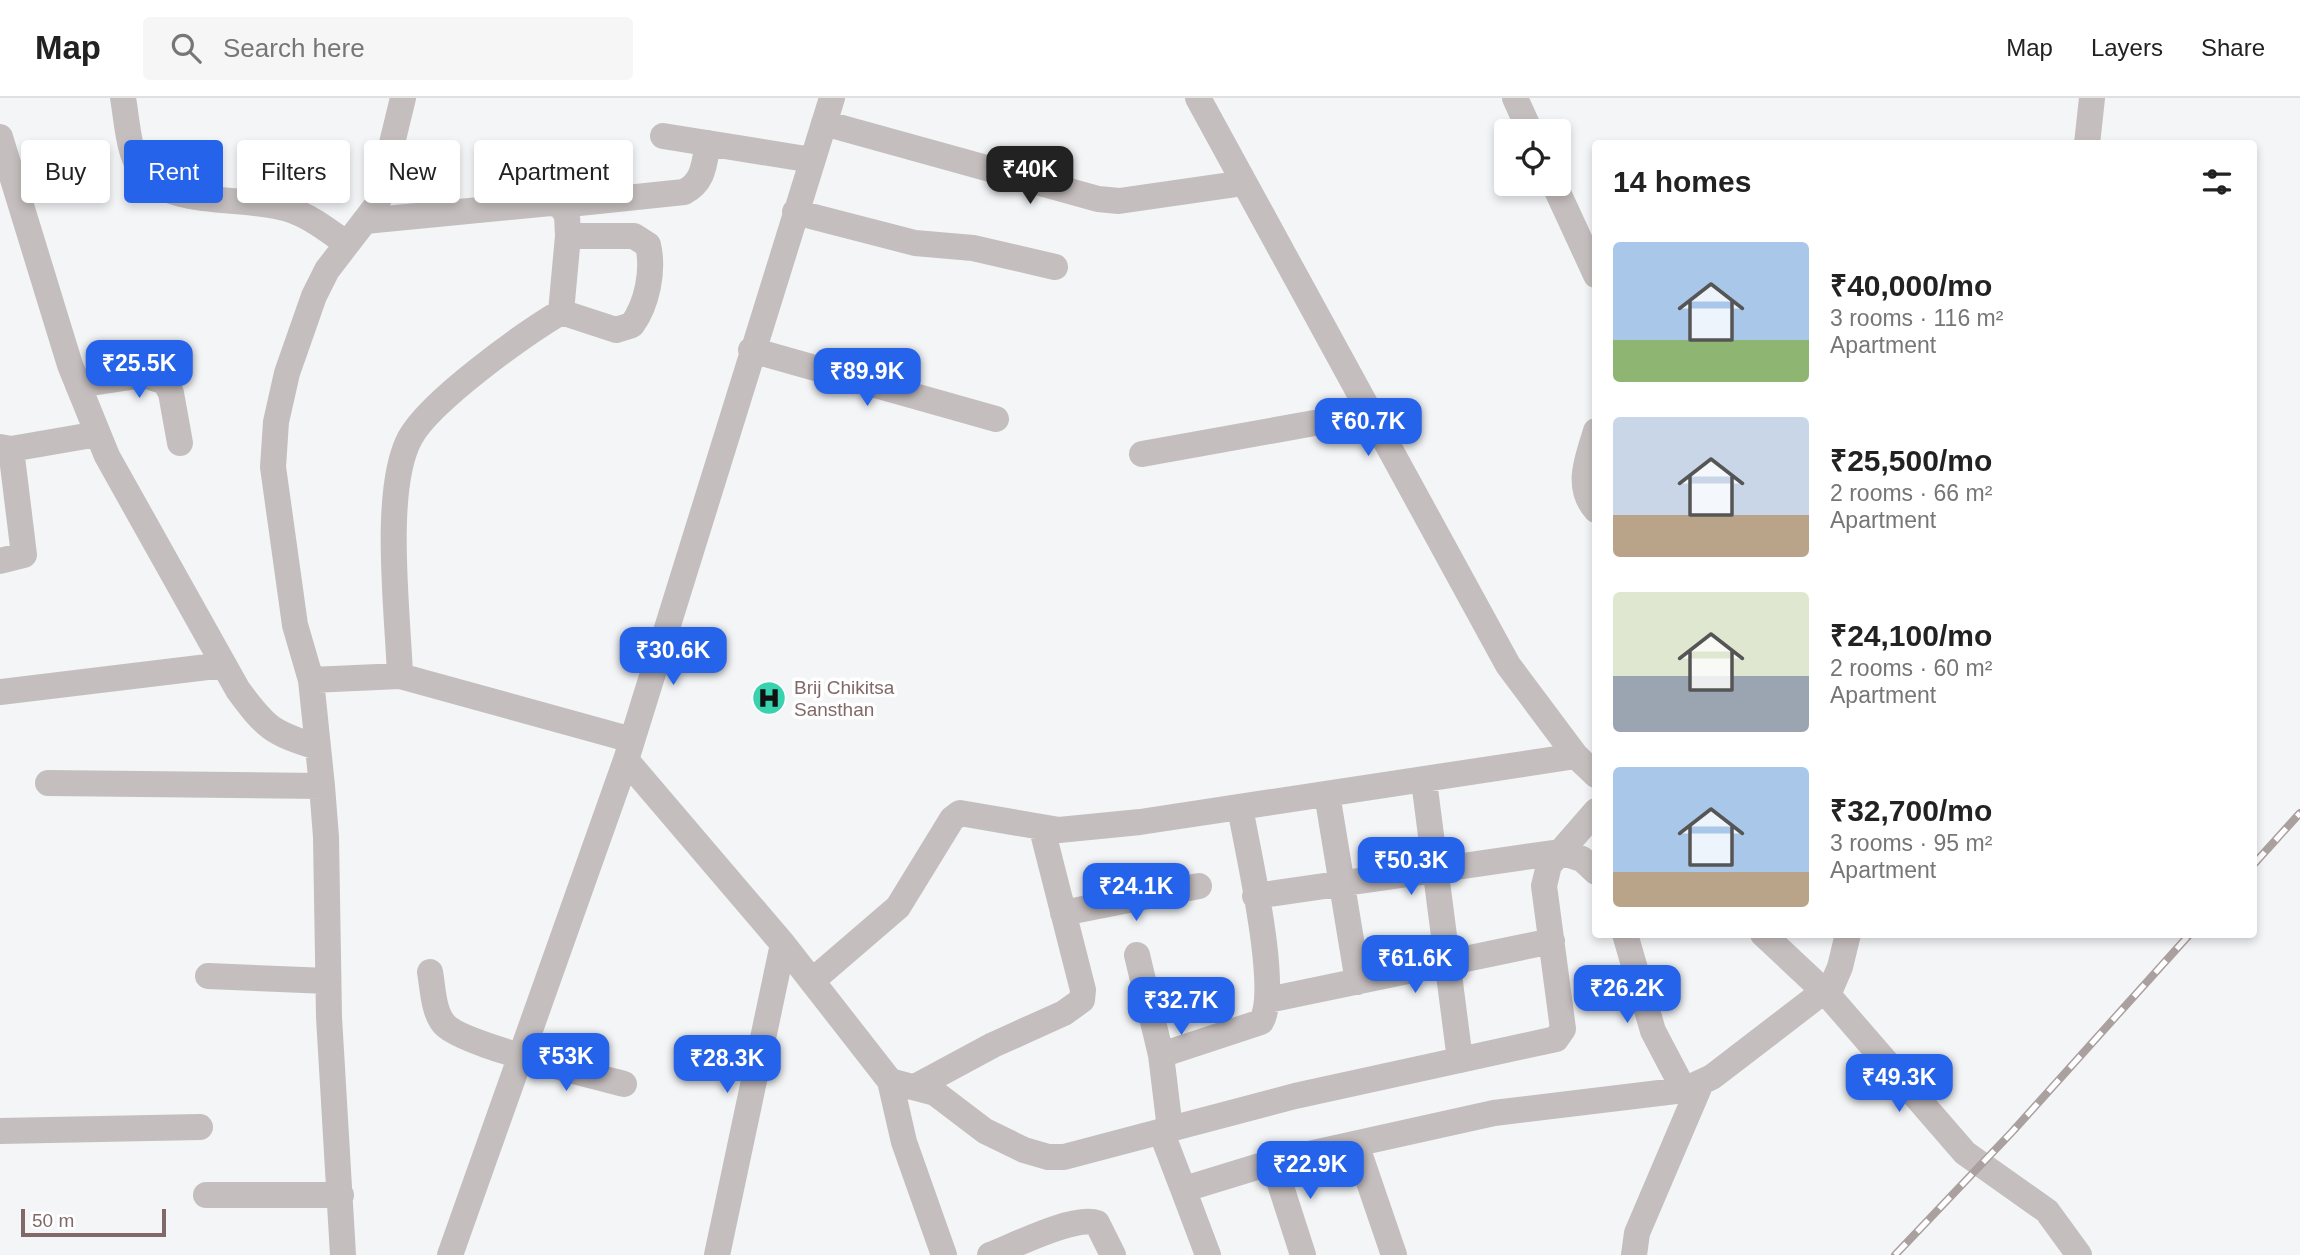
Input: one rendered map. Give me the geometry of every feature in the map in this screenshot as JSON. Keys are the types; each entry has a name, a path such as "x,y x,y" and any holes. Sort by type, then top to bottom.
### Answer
{"street":[{"path":"123,98 133,151 140,170 156,186 185,195 256,202 288,209 312,219 348,244"},
{"path":"343,1255 328,981 322,786 311,680 295,625 273,467 276,422 287,373 314,296 327,270 377,205 403,98"},
{"path":"450,1255 629,750 751,350 832,98"},
{"path":"1198,98 1508,665 1576,756 1592,771"},
{"path":"1515,98 1525,119"},
{"path":"2087,140 2092,98"},
{"path":"824,123 1098,199 1119,201 1244,184"},
{"path":"663,136 812,160"},
{"path":"0,137 78,385 107,456 225,665 258,718 276,734 317,747"},
{"path":"365,220 551,203 561,205 684,192 694,187 701,178 708,143"},
{"path":"1560,196 1592,266"},
{"path":"561,205 567,215 568,236 561,312"},
{"path":"795,212 905,241 972,248 1055,267"},
{"path":"400,676 395,516 400,468 411,438 436,407 531,330 561,312 616,330 632,325 643,309 651,258 648,245 634,236 568,236"},
{"path":"751,350 996,419"},
{"path":"78,385 144,375 165,382 171,393 180,443"},
{"path":"1142,454 1370,413"},
{"path":"0,561 24,555 6,448 98,434"},
{"path":"1592,445 1584,474 1586,491 1592,502"},
{"path":"0,692 225,665"},
{"path":"311,680 400,676 629,750 813,981 903,1084 935,1093 985,1131 1048,1157 1064,1157 1294,1096 1556,1039 1563,1029 1544,886 1549,865 1592,816"},
{"path":"813,981 898,907 951,819 960,813 1042,829 1140,822 1576,756"},
{"path":"1424,781 1460,1060"},
{"path":"48,783 322,786"},
{"path":"1327,794 1358,982"},
{"path":"1161,1055 1261,1022 1268,1012 1268,973 1240,807"},
{"path":"903,1084 993,1045 1076,1006 1082,1000 1083,990 1042,829"},
{"path":"1255,896 1560,852 1582,859 1592,868"},
{"path":"1063,913 1199,886"},
{"path":"1626,938 1653,1031 1692,1086"},
{"path":"1767,938 1826,993 1965,1153 2047,1211 2079,1255"},
{"path":"1182,1186 1195,1186 1273,1163 1494,1113 1692,1086 1826,993 1840,967 1847,938"},
{"path":"1268,1000 1552,941"},
{"path":"717,1255 783,944"},
{"path":"1137,955 1161,1055 1166,1130 1182,1186 1208,1255"},
{"path":"430,972 443,1023 452,1031 521,1056 624,1084"},
{"path":"208,976 328,981"},
{"path":"903,1084 904,1142 944,1255"},
{"path":"1634,1255 1637,1233 1692,1086"},
{"path":"0,1131 200,1127"},
{"path":"1356,1144 1394,1255"},
{"path":"1273,1163 1303,1255"},
{"path":"206,1195 341,1195"},
{"path":"990,1255 1068,1225 1092,1221 1097,1223 1113,1255"}],"railway":[{"path":"2257,861 2300,813"},
{"path":"1895,1255 2012,1132 2186,938"}],"place":[{"name":"Brij Chikitsa Sansthan","path":"769,698"}]}
